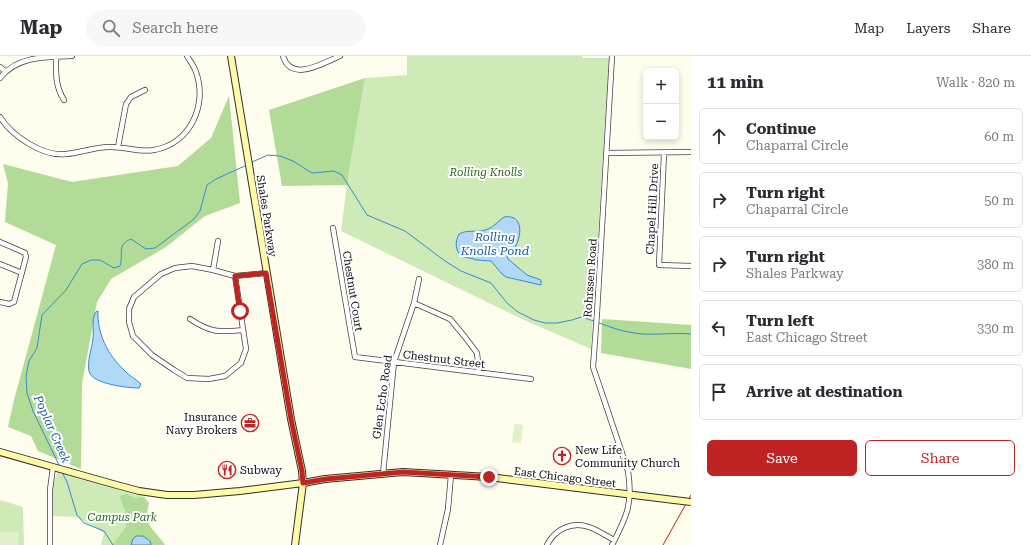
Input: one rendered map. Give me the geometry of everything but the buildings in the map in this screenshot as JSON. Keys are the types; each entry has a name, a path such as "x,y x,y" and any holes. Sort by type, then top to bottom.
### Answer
{"main road":[{"name":"Shales Parkway","path":"231,56 266,273 291,419 302,471 303,483 295,545"},
{"name":"East Chicago Street","path":"0,452 139,491 167,494 209,494 326,479 403,472 489,477 691,502"}],"street":[{"path":"0,78 5,71 16,62 35,56 72,56"},
{"path":"0,117 7,126 26,141 49,153 64,154 101,147 118,147 144,151 161,148 176,140 188,129 197,113 200,93 196,71 187,56"},
{"path":"283,56 289,67 300,71 340,56"},
{"name":"Rohrssen Road","path":"612,56 593,368 628,471 631,488 624,521 612,545"},
{"path":"56,57 57,83 64,100"},
{"path":"0,67 5,71"},
{"path":"118,147 126,104 131,97 145,90"},
{"path":"606,153 691,152"},
{"name":"Chapel Hill Drive","path":"664,153 659,265 691,266"},
{"name":"Chestnut Court","path":"333,228 355,357"},
{"path":"213,270 218,241"},
{"path":"0,242 25,253 26,257 14,302 0,302"},
{"path":"0,264 22,273"},
{"path":"235,276 246,348 241,363 225,376 209,379 187,378 147,351 133,336 128,322 129,309 134,297 161,274 175,268 192,266 235,276 266,273"},
{"name":"Glen Echo Road","path":"383,474 394,362 414,303 419,279"},
{"path":"414,303 450,319 477,353 479,372"},
{"path":"190,319 212,331 223,332 243,330"},
{"name":"Chestnut Street","path":"355,357 531,379"},
{"path":"50,545 50,490 53,467"},
{"path":"440,545 448,509 451,475"},
{"path":"547,545 556,532 578,524 591,527 614,540"}],"green space":[{"name":"Rolling Knolls","path":"407,56 582,56 583,58 609,58 591,349 522,319 341,231 348,177 365,78 407,75"},
{"path":"365,78 348,177 348,185 282,186 269,110"},
{"path":"229,96 240,203 205,216 166,247 111,279 97,302 82,384 81,469 38,451 31,436 8,427 56,245 5,222 8,183 3,164 72,182 178,166 211,138"},
{"path":"602,319 691,325 691,369 601,353"},
{"path":"514,424 523,425 521,443 512,442"},
{"name":"Campus Park","path":"57,473 144,497 149,503 148,517 150,526 164,545 101,545 104,533 76,517 53,516 53,485"},
{"path":"127,494 134,498 144,497 149,503 147,511 148,522 165,545 112,545 126,527 127,517 120,497"},
{"path":"0,500 23,507 24,545 0,545"},
{"path":"18,532 19,545 0,545 0,533"}],"water":[{"name":"Rolling Knolls Pond","path":"504,217 512,217 517,220 520,232 516,246 507,256 508,259 527,275 541,280 541,285 506,277 491,261 477,260 461,256 459,253 456,245 459,234 488,229"},
{"path":"97,311 99,328 108,351 126,372 141,384 139,388 103,382 91,375 89,371 89,363 93,338 93,320"},
{"path":"136,536 143,536 150,541 151,545 131,545"}],"waterway":[{"name":"Poplar Creek","path":"252,162 268,155 280,156 293,161 312,173 334,171 342,175 367,215 405,231 461,271 491,283 507,303 518,312 534,320 545,323 557,323 581,317 594,321"},
{"name":"Poplar Creek","path":"59,465 33,411 27,393 26,376 29,361 37,348 42,315 66,290 82,264 91,260 100,260 114,268 120,266 122,247 126,241 131,239 146,249 155,248 194,219 200,211 207,185 216,179 247,165"},
{"name":"Poplar Creek","path":"597,322 615,329 634,333 691,334"},
{"name":"Poplar Creek","path":"62,472 67,482 77,515 84,523 104,531 113,545"}],"railway":[{"path":"663,545 691,495"}],"place":[{"name":"Insurance Navy Brokers","path":"250,423"},
{"name":"New Life Community Church","path":"562,456"},
{"name":"Subway","path":"227,470"}],"route":[{"path":"240,311 235,276 266,273 303,483 326,479 403,472 489,477"}]}
